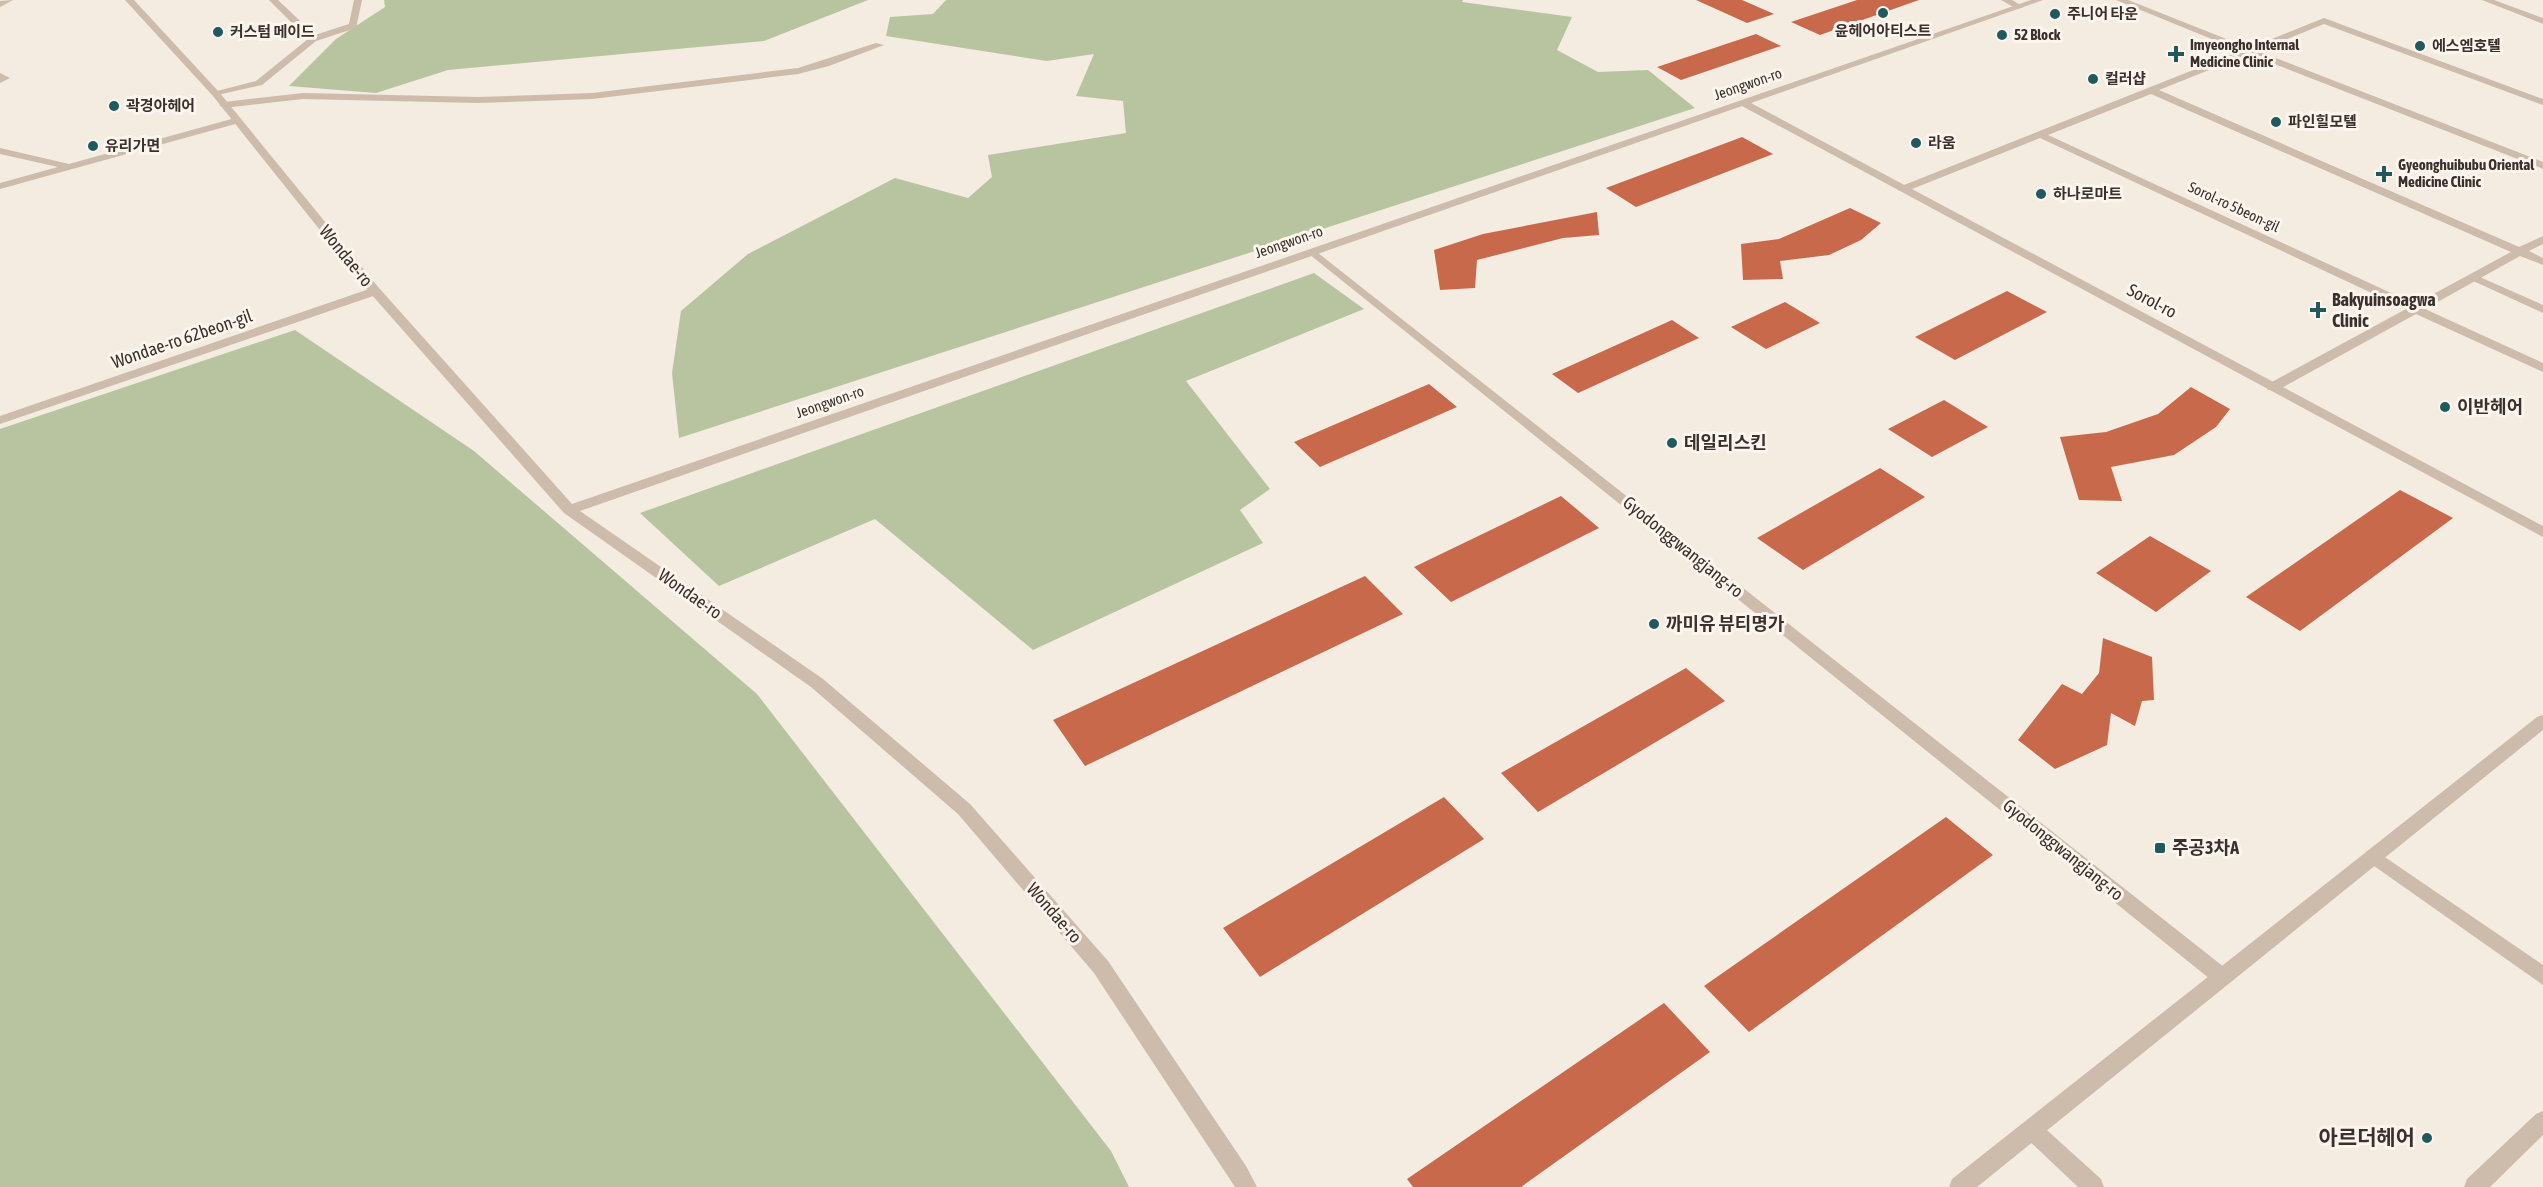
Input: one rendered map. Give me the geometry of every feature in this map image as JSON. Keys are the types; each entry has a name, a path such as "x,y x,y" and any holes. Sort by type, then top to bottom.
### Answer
{"street":[{"path":"0,4 9,0"},
{"name":"Wondae-ro","path":"129,0 216,94 235,121 375,291 569,510 817,683 964,809 1101,967 1239,1173 1246,1187"},
{"path":"273,0 313,39"},
{"path":"216,94 259,83 313,39 353,26 358,0"},
{"path":"2005,0 2020,7"},
{"name":"Jeongwon-ro","path":"569,510 2039,0"},
{"path":"2120,0 2543,166"},
{"path":"2486,0 2543,21"},
{"path":"1903,189 2324,21 2543,102"},
{"path":"224,105 303,96 478,100 592,96 798,71 826,64 879,45"},
{"path":"2151,90 2543,262"},
{"name":"Sorol-ro","path":"1743,103 2543,532"},
{"path":"0,186 235,121"},
{"name":"Sorol-ro 5beon-gil","path":"2039,134 2543,368"},
{"path":"0,151 68,166"},
{"path":"2273,387 2543,239"},
{"name":"Gyodonggwangjang-ro","path":"1313,252 2222,977"},
{"path":"2473,277 2543,309"},
{"name":"Wondae-ro 62beon-gil","path":"0,420 375,291"},
{"path":"1960,1187 2543,721"},
{"path":"2373,856 2543,976"},
{"path":"2475,1187 2543,1121"},
{"path":"2032,1130 2093,1187"}],"green space":[{"path":"384,0 868,0 764,41 448,70 376,93 289,86 336,39 385,7"},
{"path":"946,0 1463,0 1462,2 1572,17 1557,50 1598,72 1648,70 1695,108 679,438 672,373 681,311 748,254 895,178 968,198 992,177 988,155 1126,133 1123,101 1076,96 1094,54 1047,61 886,36 890,17 933,14"},
{"path":"1314,273 1364,309 1186,381 1270,489 1240,510 1263,543 1033,650 875,519 719,586 640,513"},
{"path":"295,330 474,451 757,694 1111,1151 1129,1187 0,1187 0,429"}],"building":[{"path":"1696,0 1742,0 1774,14 1747,23"},
{"path":"1857,0 1919,0 1820,35 1791,22"},
{"path":"1756,34 1781,46 1681,80 1657,67"},
{"path":"1742,137 1773,154 1636,207 1606,188"},
{"path":"1850,208 1881,223 1861,240 1829,255 1780,261 1783,279 1743,280 1741,244 1779,239"},
{"path":"1597,212 1599,235 1563,238 1477,260 1475,288 1440,290 1434,250 1483,234"},
{"path":"2007,291 2047,312 1955,360 1915,337"},
{"path":"1785,302 1820,323 1766,349 1731,327"},
{"path":"1672,320 1699,338 1578,393 1552,374"},
{"path":"1429,384 1457,407 1320,467 1294,442"},
{"path":"2191,387 2230,409 2216,427 2174,455 2111,467 2122,501 2079,500 2060,437 2106,432 2158,414"},
{"path":"1944,400 1988,427 1932,457 1888,429"},
{"path":"1880,468 1925,497 1803,570 1757,538"},
{"path":"2400,490 2453,518 2300,631 2246,597"},
{"path":"1561,496 1599,528 1451,602 1414,567"},
{"path":"2150,536 2211,571 2156,612 2096,573"},
{"path":"1365,576 1403,614 1085,766 1053,720"},
{"path":"2103,638 2152,657 2154,700 2142,701 2135,726 2111,713 2107,745 2055,769 2018,740 2062,684 2082,694 2099,673"},
{"path":"1686,668 1725,701 1538,812 1501,773"},
{"path":"1444,797 1484,839 1260,977 1223,928"},
{"path":"1946,817 1993,855 1749,1032 1704,986"},
{"path":"1664,1003 1710,1052 1521,1187 1413,1187 1407,1179"}],"place":[{"name":"윤헤어아티스트","path":"1883,13"},
{"name":"주니어 타운","path":"2055,14"},
{"name":"커스텀 메이드","path":"218,32"},
{"name":"52 Block","path":"2002,35"},
{"name":"에스엠호텔","path":"2420,46"},
{"name":"Imyeongho Internal Medicine Clinic","path":"2176,54"},
{"name":"컬러샵","path":"2093,79"},
{"name":"곽경아헤어","path":"114,106"},
{"name":"파인힐모텔","path":"2276,122"},
{"name":"라움","path":"1916,143"},
{"name":"유리가면","path":"93,146"},
{"name":"Gyeonghuibubu Oriental Medicine Clinic","path":"2384,174"},
{"name":"하나로마트","path":"2041,194"},
{"name":"Bakyuinsoagwa Clinic","path":"2318,310"},
{"name":"이반헤어","path":"2445,407"},
{"name":"데일리스킨","path":"1672,443"},
{"name":"까미유 뷰티명가","path":"1654,624"},
{"name":"주공3차A","path":"2160,848"},
{"name":"아르더헤어","path":"2427,1138"}]}
